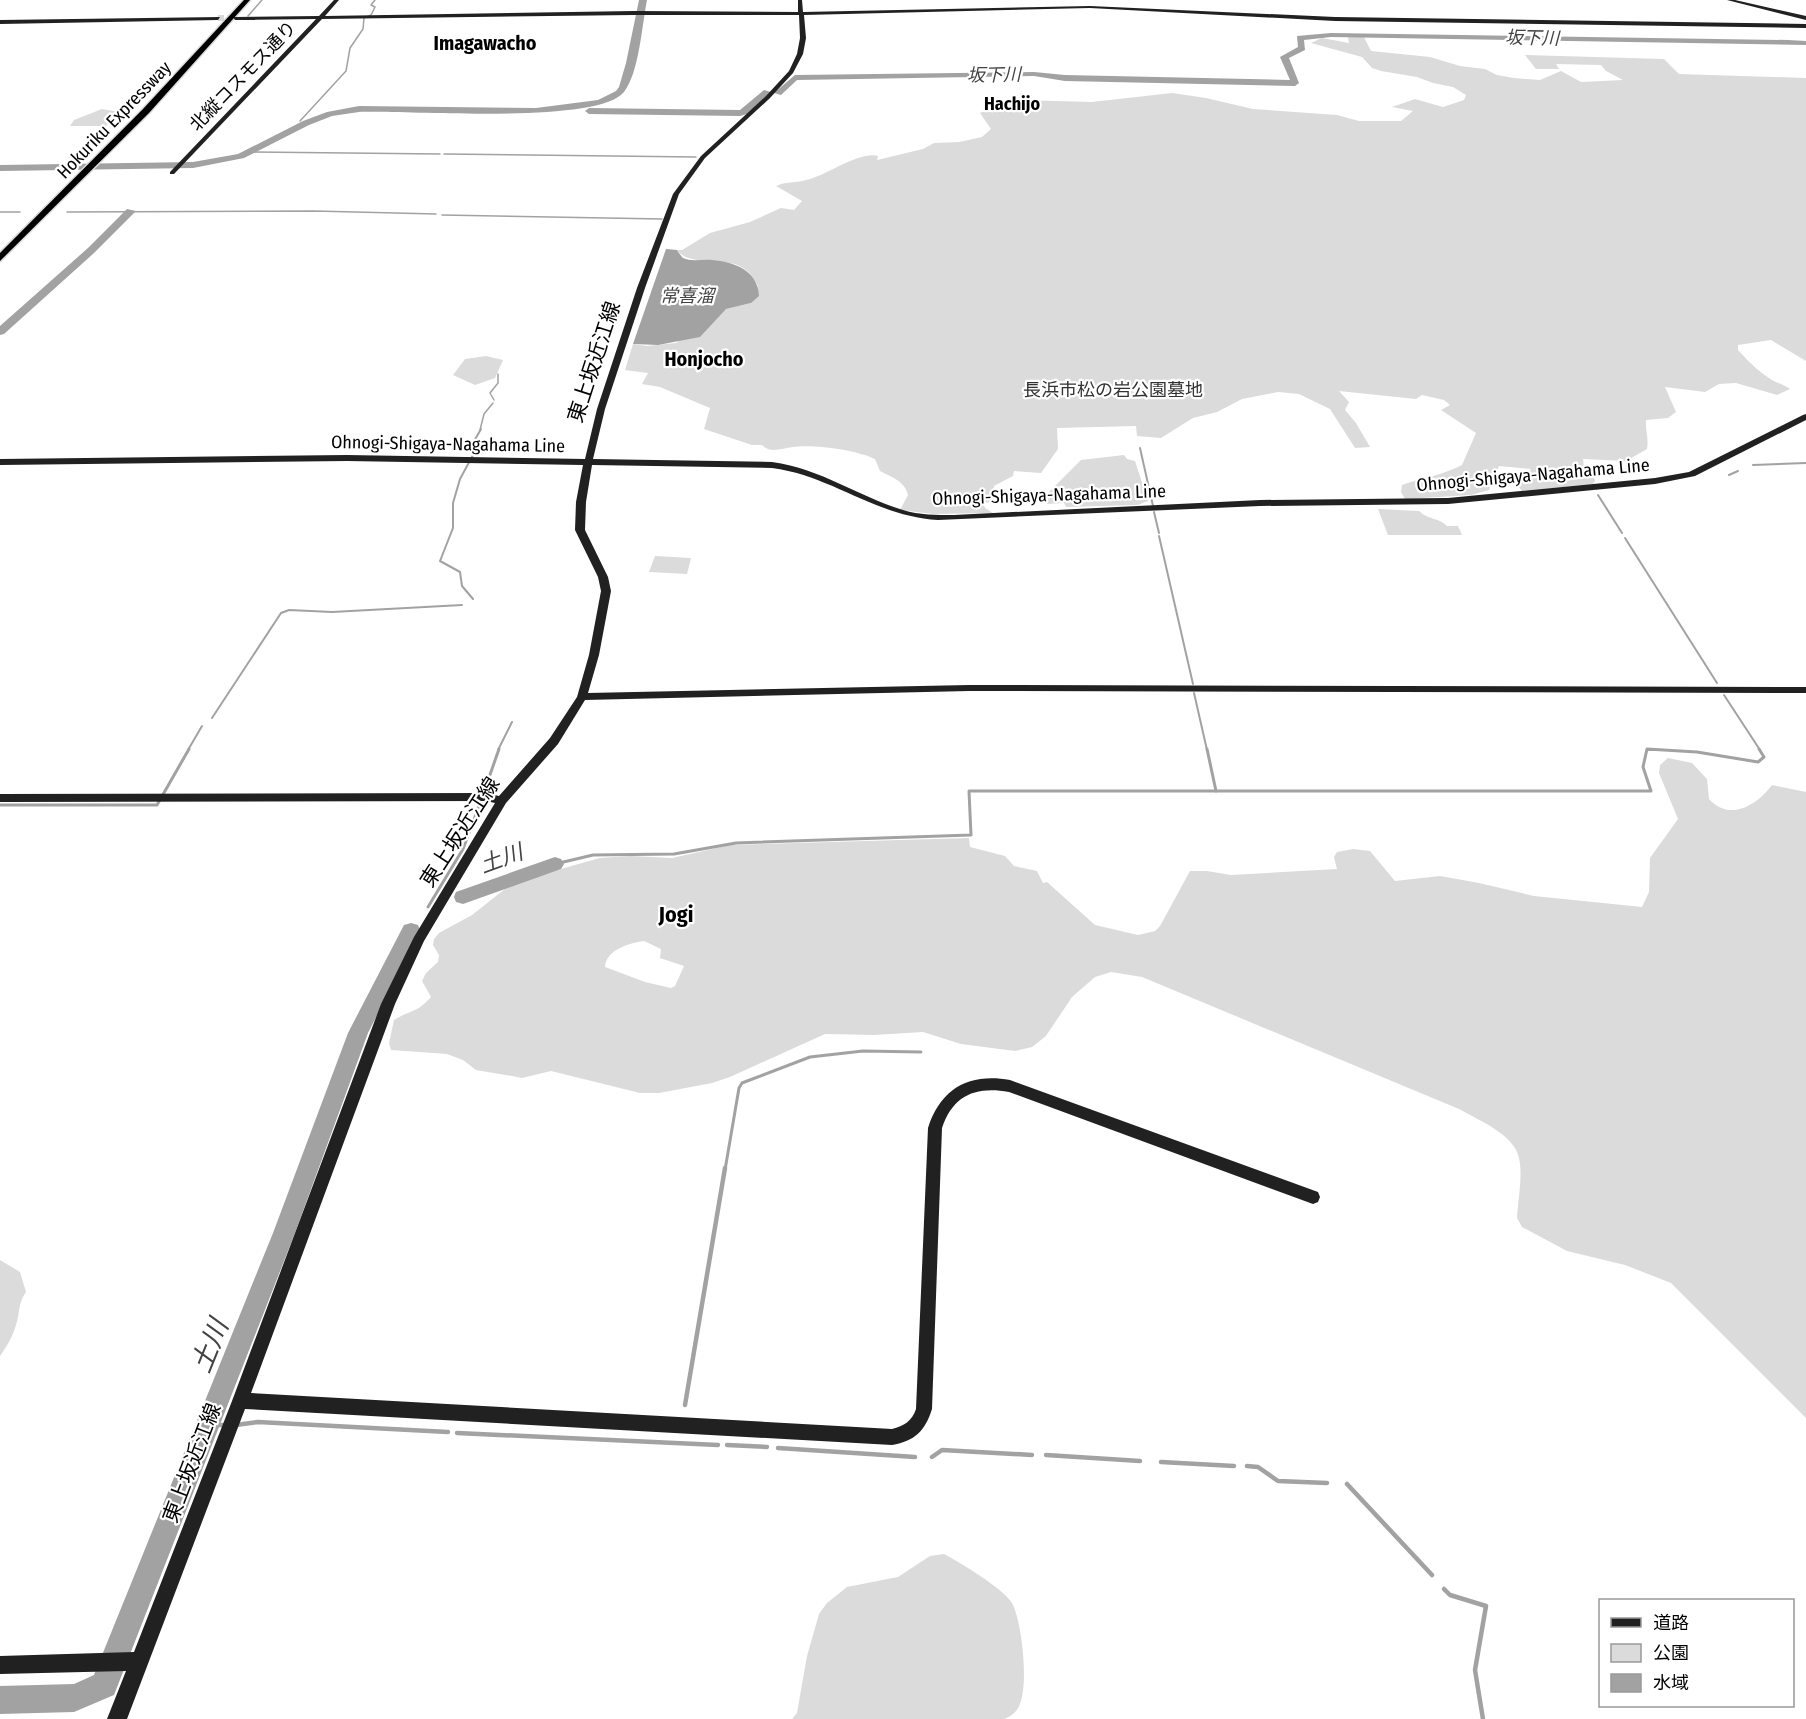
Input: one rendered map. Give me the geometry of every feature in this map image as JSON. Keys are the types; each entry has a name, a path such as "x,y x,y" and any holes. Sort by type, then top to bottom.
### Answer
{"highway":[{"name":"Hokuriku Expressway","path":"0,258 74,181 239,0"},
{"name":"Hokuriku Expressway","path":"97,156 188,66 247,0"},
{"name":"Hokuriku Expressway","path":"0,248 74,181"}],"street":[{"name":"北縦コスモス通り","path":"177,168 337,0"},
{"name":"東上坂近江線","path":"117,1719 132,1661 235,1415 388,1004 418,940 502,801 554,741 582,697 594,656 606,591 601,570 580,530 581,502 601,409 641,288 676,194 703,157 768,97 790,72 801,49 800,0"},
{"path":"1730,0 1806,18"},
{"path":"235,18 636,13 802,14 1090,7 1335,19 1806,26"},
{"path":"0,22 218,18"},
{"name":"Ohnogi-Shigaya-Nagahama Line","path":"0,462 281,458 787,466 812,474 894,511 927,517 1260,503 1448,501 1654,481 1692,474 1806,417"},
{"path":"582,697 969,688 1806,690"},
{"path":"0,798 486,797 502,801"},
{"path":"235,1415 892,1437 904,1435 915,1429 924,1409 935,1128 940,1112 950,1098 974,1086 993,1083 1010,1086 1313,1197"},
{"path":"0,1665 132,1661"}],"green space":[{"name":"長浜市松の岩公園墓地","path":"1348,37 1364,37 1371,51 1430,57 1514,78 1540,80 1561,71 1581,82 1623,80 1606,71 1601,65 1556,64 1559,69 1536,69 1525,55 1664,59 1679,74 1806,78 1806,361 1771,340 1738,345 1738,350 1758,370 1790,389 1777,395 1736,383 1719,384 1705,392 1665,387 1676,412 1668,418 1646,420 1647,449 1626,461 1583,459 1585,477 1594,477 1593,484 1522,491 1518,486 1531,469 1499,466 1489,490 1471,495 1405,499 1401,492 1402,485 1462,465 1476,433 1441,410 1450,405 1444,400 1422,395 1416,399 1339,391 1349,402 1345,410 1356,423 1370,447 1355,448 1330,409 1299,394 1278,392 1242,399 1217,412 1193,418 1161,438 1137,436 1136,426 1057,428 1058,449 1041,473 1014,471 1013,476 994,486 993,502 983,503 985,508 993,513 933,514 900,510 908,495 906,490 897,480 880,471 875,459 846,450 823,447 769,449 704,429 710,408 660,387 642,384 648,373 625,370 633,344 647,346 676,343 726,309 751,303 758,286 747,271 730,263 691,259 683,256 677,250 682,250 710,233 750,222 781,208 794,210 802,201 776,186 781,184 809,179 863,156 878,156 877,160 923,149 934,143 959,142 982,137 991,129 980,113 1005,102 1017,100 1092,102 1172,93 1253,109 1337,115 1359,121 1401,121 1413,111 1392,107 1415,99 1443,107 1464,100 1466,95 1453,87 1417,77 1381,71 1372,68 1362,57 1311,43 1322,38 1349,43"},
{"path":"102,109 120,112 106,126 70,126 74,120"},
{"path":"486,356 503,360 495,378 475,385 453,375 465,359"},
{"path":"1124,455 1127,459 1135,461 1148,501 1138,505 1066,507 1064,503 1047,504 1049,492 1081,460"},
{"path":"1378,509 1419,511 1447,526 1458,526 1462,535 1388,535"},
{"path":"655,556 691,558 687,574 649,572"},
{"path":"1668,758 1692,763 1707,779 1709,799 1717,806 1726,809 1734,810 1751,804 1772,785 1806,792 1806,1418 1671,1283 1625,1265 1567,1251 1522,1227 1517,1218 1519,1158 1510,1142 1494,1129 1459,1109 1142,977 1111,972 1095,977 1072,997 1046,1036 1032,1047 1015,1051 961,1044 923,1032 874,1035 825,1034 730,1077 712,1083 659,1093 640,1093 551,1071 522,1078 476,1070 463,1060 447,1054 391,1050 389,1043 394,1020 417,1009 431,997 422,981 426,973 438,962 439,955 433,945 439,933 472,915 505,889 550,872 600,858 631,856 672,858 730,845 969,838 970,847 1005,856 1014,866 1037,871 1043,883 1047,882 1095,925 1138,935 1155,931 1160,926 1190,871 1231,875 1337,869 1334,857 1337,852 1353,849 1370,851 1395,881 1440,876 1534,896 1642,907 1649,892 1650,858 1678,819 1659,773 1660,765","holes":["644,941 661,949 660,958 684,966 675,986 671,988 645,982 605,967 609,956 619,948"]},
{"path":"0,1260 20,1272 26,1292 20,1304 13,1333 0,1356"},
{"path":"944,1554 991,1583 1012,1603 1022,1641 1024,1675 1021,1703 1015,1712 1005,1719 792,1719 797,1713 807,1656 819,1614 827,1603 847,1587 898,1577 930,1556"}],"water":[{"name":"常喜溜","path":"666,249 677,250 686,259 720,261 736,265 754,280 759,296 751,303 726,309 700,337 658,345 633,344"}],"waterway":[{"path":"248,16 262,0"},
{"path":"300,121 346,71 350,48 363,29 364,18 371,15 375,7 371,5 375,0"},
{"path":"0,168 193,165 241,156 306,123 330,114 359,109 536,110 572,108 601,102 619,93 623,87 643,0"},
{"name":"坂下川","path":"1294,53 1302,48 1300,38 1331,35 1784,42"},
{"name":"坂下川","path":"1788,42 1806,43"},
{"name":"坂下川","path":"1219,82 1295,83 1284,57 1292,54"},
{"name":"坂下川","path":"778,93 795,78 1034,74 1065,78 1215,82"},
{"name":"坂下川","path":"589,111 740,113 767,92"},
{"path":"251,152 440,154"},
{"path":"444,154 696,157"},
{"path":"93,248 131,211"},
{"path":"67,212 314,211 436,214"},
{"path":"0,212 20,212"},
{"path":"442,215 662,219"},
{"path":"0,332 90,251"},
{"path":"494,400 490,393 498,383 498,374"},
{"path":"480,430 484,414 493,403"},
{"path":"473,599 462,586 460,572 440,561 453,528 453,503 460,479 473,455 473,443 481,429"},
{"path":"1140,448 1153,506"},
{"path":"1753,465 1806,463"},
{"path":"1729,475 1738,471"},
{"path":"1598,495 1622,533"},
{"path":"1154,512 1159,533"},
{"path":"1159,536 1193,684"},
{"path":"1625,538 1717,683"},
{"path":"212,718 281,613 289,610 332,612 462,605"},
{"path":"1194,693 1207,750"},
{"path":"1724,695 1760,750"},
{"path":"498,750 512,722"},
{"path":"188,750 202,726"},
{"path":"0,805 157,805 189,749"},
{"path":"485,789 499,749"},
{"path":"1207,749 1216,791"},
{"path":"1216,791 1651,791 1643,767 1647,749 1664,750"},
{"path":"1664,750 1697,752 1758,762 1764,757 1759,749"},
{"path":"1647,750 1664,750"},
{"path":"555,864 593,855 674,854 736,843 971,835 969,791 1216,791"},
{"path":"428,907 463,849 479,806"},
{"name":"土川","path":"463,897 555,864"},
{"name":"土川","path":"0,1700 74,1698 104,1685 284,1233 358,1033 411,930"},
{"path":"725,1170 739,1088 742,1083 810,1057 863,1051 921,1052"},
{"path":"685,1405 725,1168"},
{"path":"236,1425 258,1422 448,1432"},
{"path":"207,1425 226,1425"},
{"path":"457,1433 718,1445"},
{"path":"727,1445 767,1447"},
{"path":"778,1448 915,1457"},
{"path":"932,1457 942,1450 1032,1455"},
{"path":"1046,1455 1140,1461"},
{"path":"1161,1462 1234,1466"},
{"path":"1247,1466 1258,1467 1278,1481 1327,1483"},
{"path":"1347,1484 1432,1575"},
{"path":"1444,1589 1450,1595 1486,1606 1475,1670 1483,1719"}],"tunnel":[{"path":"218,18 235,18"}],"district":[{"name":"Imagawacho","path":"485,43"},
{"name":"Hachijo","path":"1012,104"},
{"name":"Honjocho","path":"704,359"},
{"name":"Jogi","path":"676,914"}]}
